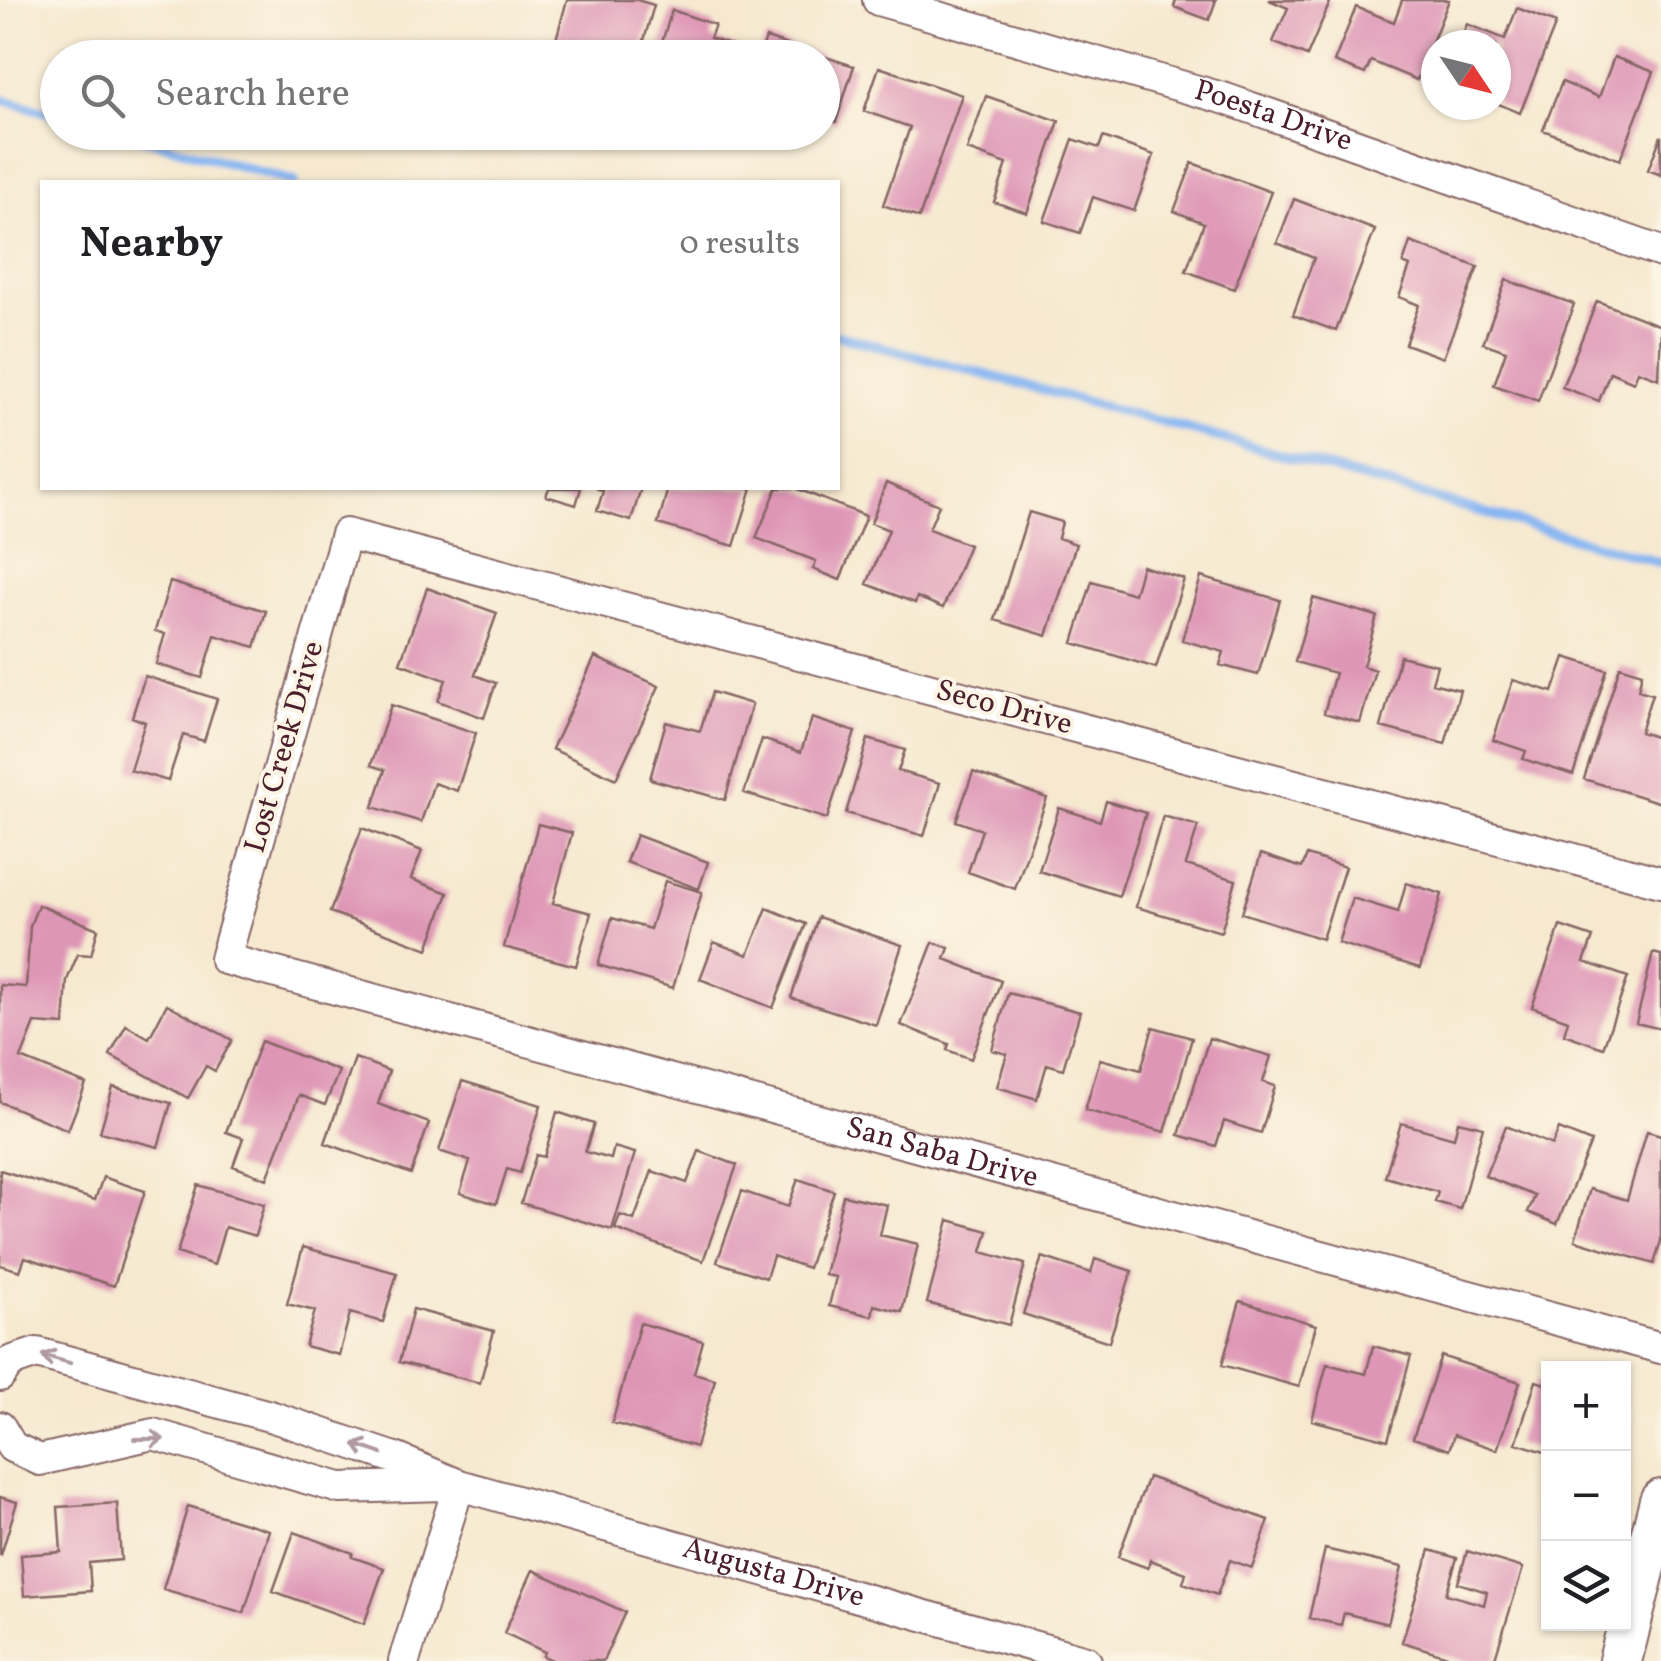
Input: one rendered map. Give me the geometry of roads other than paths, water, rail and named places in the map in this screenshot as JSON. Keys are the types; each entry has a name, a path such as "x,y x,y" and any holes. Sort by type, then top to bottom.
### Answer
{"street":[{"name":"Poesta Drive","path":"878,0 1226,100 1661,252"},
{"name":"Seco Drive","path":"346,534 1661,882"},
{"name":"Lost Creek Drive","path":"225,959 346,534"},
{"name":"San Saba Drive","path":"225,959 1661,1348"},
{"name":"Augusta Drive","path":"0,1376 10,1362 37,1353 272,1416 459,1485 1086,1661"},
{"name":"Augusta Drive","path":"0,1426 12,1447 40,1460 153,1434 340,1488 459,1485"},
{"path":"404,1661 459,1485"},
{"path":"1620,1661 1661,1501"}],"waterway":[{"path":"0,99 40,110"},
{"path":"183,150 287,180"},
{"path":"840,336 1254,447 1661,563"}]}
